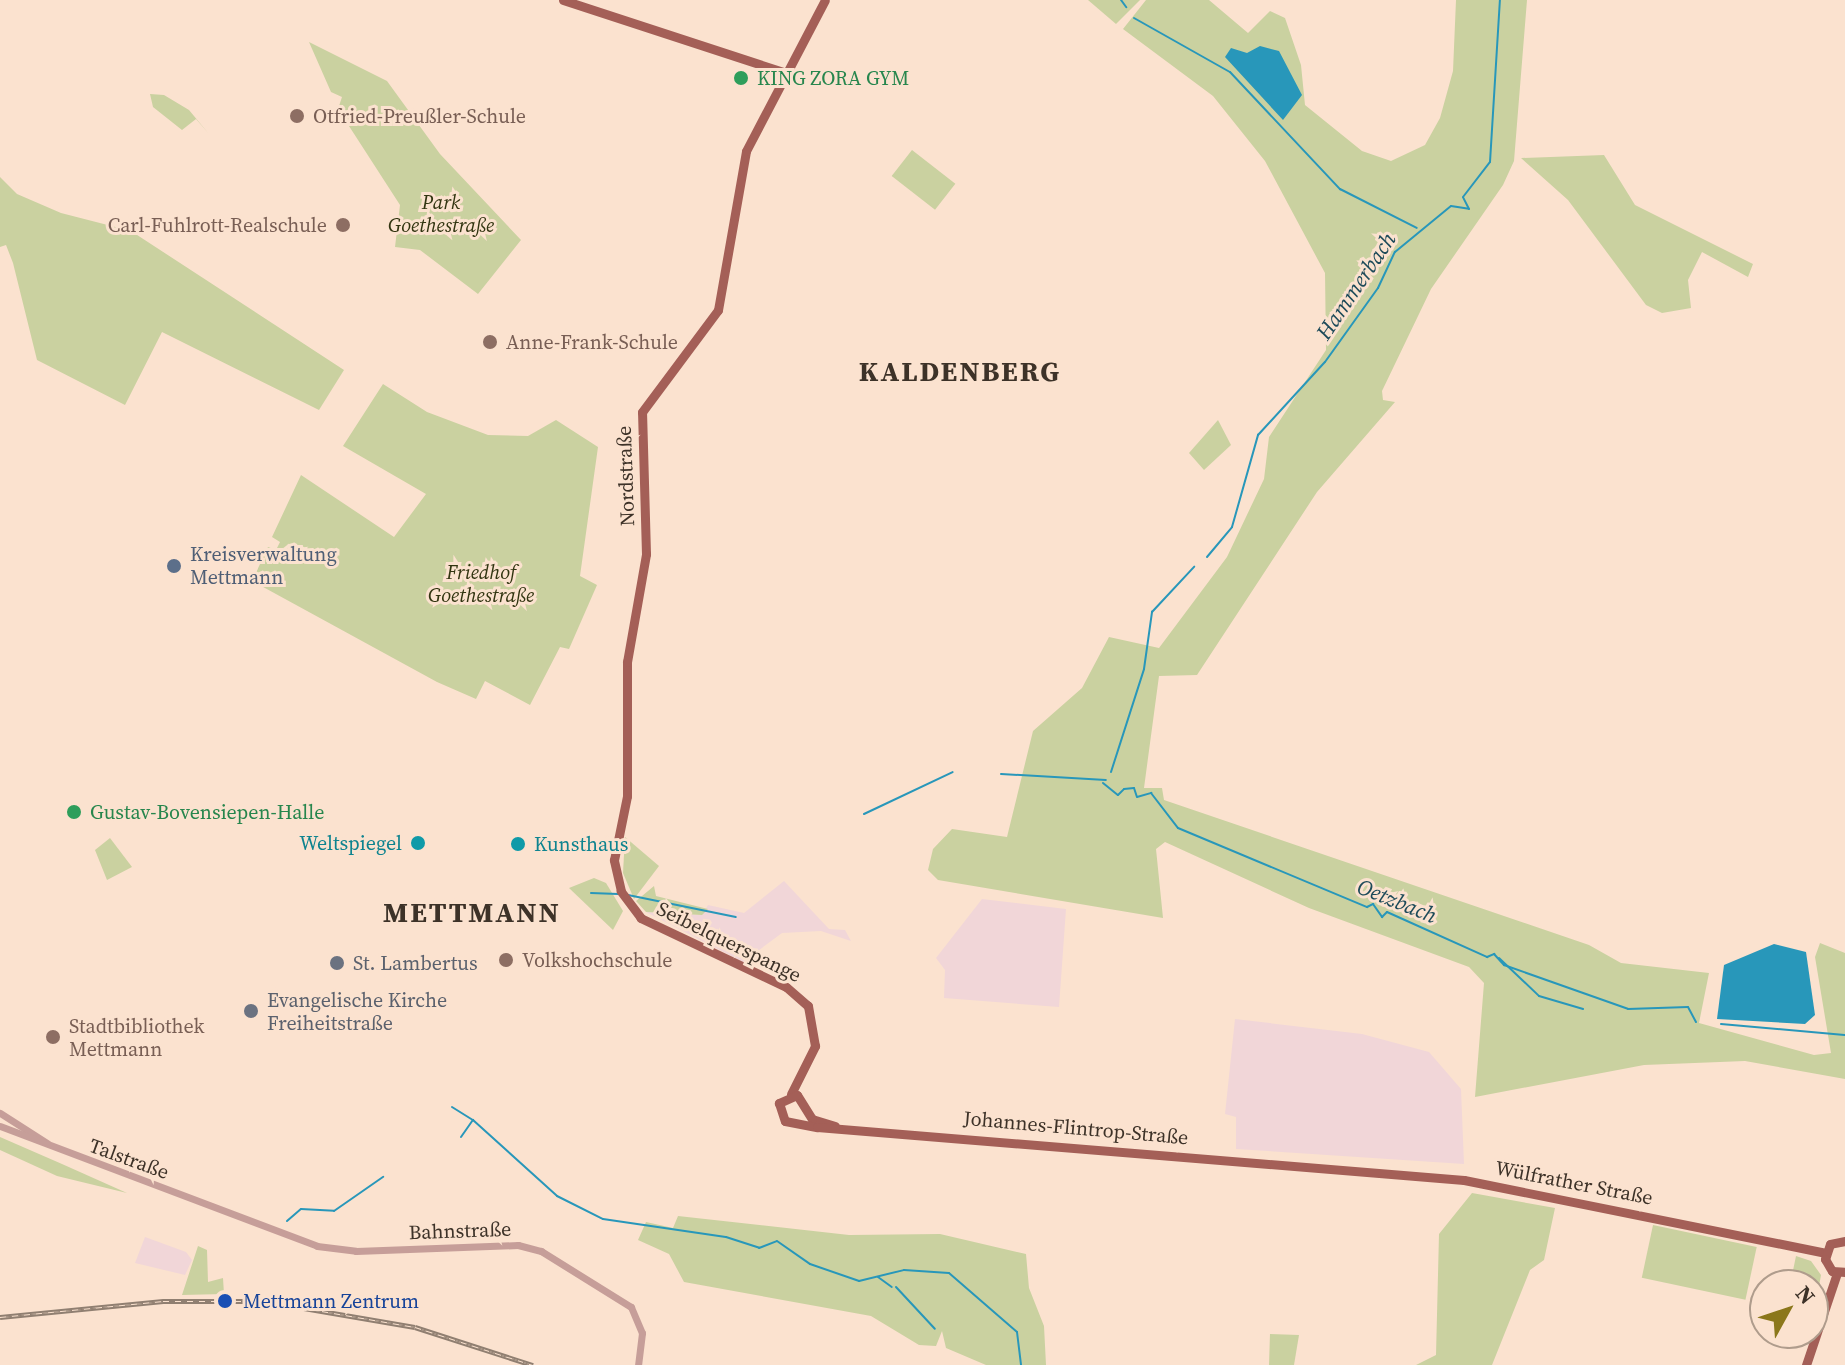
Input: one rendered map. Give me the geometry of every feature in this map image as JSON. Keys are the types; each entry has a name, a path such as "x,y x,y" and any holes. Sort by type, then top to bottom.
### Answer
{"main road":[{"path":"563,0 783,72"},
{"name":"Nordstraße","path":"614,868 627,759 627,662 646,554 642,412 718,310 737,177 783,72 825,0"},
{"name":"Seibelquerspange","path":"614,868 619,886 649,923 762,976 808,1006 815,1040 796,1095"},
{"path":"796,1095 803,1117 788,1122 778,1112 781,1099 796,1095"},
{"name":"Johannes-Flintrop-Straße","path":"803,1117 835,1126 1314,1167"},
{"name":"Wülfrather Straße","path":"1314,1167 1492,1184 1825,1253"},
{"path":"1806,1365 1841,1272 1825,1253 1830,1244 1845,1241"}],"street":[{"path":"0,1113 55,1150"},
{"name":"Talstraße","path":"1,1127 55,1150 246,1215 300,1240"},
{"name":"Bahnstraße","path":"300,1240 356,1251 530,1247 626,1303 641,1327 638,1365"}],"shaded area":[{"path":"784,881 829,929 845,930 851,941 821,931 782,933 743,962 646,912 702,915 708,905 744,913"},
{"path":"982,899 1066,909 1059,1007 944,998 945,970 936,958"},
{"path":"1235,1019 1362,1034 1429,1052 1461,1089 1464,1164 1236,1149 1236,1117 1225,1114"},
{"path":"145,1237 186,1252 192,1260 185,1275 135,1263"}],"green space":[{"path":"1088,0 1140,0 1116,24"},
{"path":"1146,0 1209,0 1248,33 1270,11 1285,18 1301,65 1305,105 1362,151 1391,161 1425,145 1440,118 1453,71 1456,0 1527,0 1514,161 1503,185 1431,289 1382,391 1383,400 1395,402 1317,492 1197,675 1159,676 1144,788 1162,788 1164,800 1589,945 1621,963 1709,973 1699,1023 1814,1055 1831,1053 1815,957 1820,943 1845,953 1845,1079 1745,1061 1644,1065 1475,1097 1484,983 1469,967 1309,908 1165,842 1156,849 1163,918 938,880 928,870 933,849 952,829 1007,837 1033,731 1082,688 1109,637 1159,648 1227,557 1264,479 1269,437 1326,350 1325,273 1265,161 1213,96 1123,29"},
{"name":"Park Goethestraße","path":"309,42 387,81 440,154 521,240 478,294 420,250 395,247 400,205 338,109 342,97 331,92"},
{"path":"150,94 164,95 189,110 209,134 196,119 182,130 153,107"},
{"path":"912,150 955,184 935,210 892,176"},
{"path":"1604,155 1635,205 1753,264 1748,277 1702,252 1688,280 1691,308 1662,313 1646,305 1568,200 1521,158"},
{"path":"0,177 17,194 61,213 131,231 344,370 319,410 162,332 125,405 37,360 13,263 6,245 0,247"},
{"name":"Friedhof Goethestraße","path":"383,384 427,412 488,435 528,436 556,420 598,447 580,576 597,585 569,649 560,647 530,705 485,681 476,699 437,682 252,581 268,547 276,550 280,542 272,537 301,475 394,537 426,494 343,446"},
{"path":"1218,420 1231,445 1204,470 1189,453"},
{"path":"625,837 659,866 634,899 623,873"},
{"path":"110,838 132,867 107,880 95,850"},
{"path":"594,878 606,883 623,911 613,930 569,888"},
{"path":"654,886 656,896 708,909 702,915 646,912 636,901"},
{"path":"0,1137 127,1193 57,1176 0,1150"},
{"path":"1472,1193 1555,1208 1544,1260 1530,1270 1492,1365 1416,1365 1436,1355 1439,1234"},
{"path":"678,1216 849,1235 940,1234 1026,1254 1029,1288 1044,1326 1046,1365 986,1365 946,1348 942,1331 936,1346 919,1345 871,1316 684,1282 669,1254 638,1240 646,1222 673,1228"},
{"path":"1653,1225 1757,1247 1752,1269 1749,1269 1745,1300 1642,1278"},
{"path":"198,1246 207,1250 208,1282 223,1278 224,1294 182,1295"},
{"path":"1796,1256 1811,1261 1817,1269 1793,1269"},
{"path":"1270,1334 1299,1335 1294,1365 1269,1365"}],"water":[{"path":"1260,46 1279,51 1302,95 1283,120 1225,57 1231,48 1247,53"},
{"path":"1774,944 1806,952 1815,1015 1805,1024 1717,1019 1724,965"}],"waterway":[{"path":"1121,0 1126,7"},
{"name":"Hammerbach","path":"1207,557 1232,527 1258,435 1325,362 1378,288 1395,252 1451,206 1469,209 1463,197 1490,162 1500,0"},
{"path":"1134,18 1230,72 1340,189 1417,228"},
{"name":"Hammerbach","path":"1111,772 1144,669 1152,612 1194,567"},
{"name":"Hammerbach","path":"864,814 953,772"},
{"name":"Hammerbach","path":"1001,774 1106,780"},
{"name":"Oetzbach","path":"1103,783 1118,795 1124,789 1134,788 1137,797 1151,793 1178,828 1367,907 1373,904 1382,917 1387,912 1487,957 1494,954 1504,965 1628,1009 1688,1007 1696,1022"},
{"name":"Hammerbach","path":"591,893 618,894"},
{"name":"Hammerbach","path":"628,895 736,917"},
{"path":"1499,958 1539,996 1583,1009"},
{"name":"Oetzbach","path":"1721,1024 1845,1035"},
{"name":"Hammerbach","path":"452,1107 473,1120"},
{"path":"461,1137 473,1120 557,1196 603,1219 726,1237 759,1248 777,1241 810,1264 859,1281 904,1270 949,1273 1017,1332 1021,1365"},
{"path":"287,1221 301,1209 334,1211 383,1177"},
{"path":"878,1277 892,1287"},
{"path":"896,1287 935,1329"}],"railway":[{"path":"0,1317 163,1301 263,1301 415,1327 533,1365"}],"place":[{"name":"KING ZORA GYM","path":"741,78"},
{"name":"Otfried-Preußler-Schule","path":"297,116"},
{"name":"Carl-Fuhlrott-Realschule","path":"343,225"},
{"name":"Anne-Frank-Schule","path":"490,342"},
{"name":"Kreisverwaltung Mettmann","path":"174,566"},
{"name":"Gustav-Bovensiepen-Halle","path":"74,812"},
{"name":"Weltspiegel","path":"418,843"},
{"name":"Kunsthaus","path":"518,844"},
{"name":"Volkshochschule","path":"506,960"},
{"name":"St. Lambertus","path":"337,963"},
{"name":"Evangelische Kirche Freiheitstraße","path":"251,1011"},
{"name":"Stadtbibliothek Mettmann","path":"53,1037"},
{"name":"Mettmann Zentrum","path":"225,1301"}],"district":[{"name":"KALDENBERG","path":"960,371"},
{"name":"METTMANN","path":"472,912"}]}
